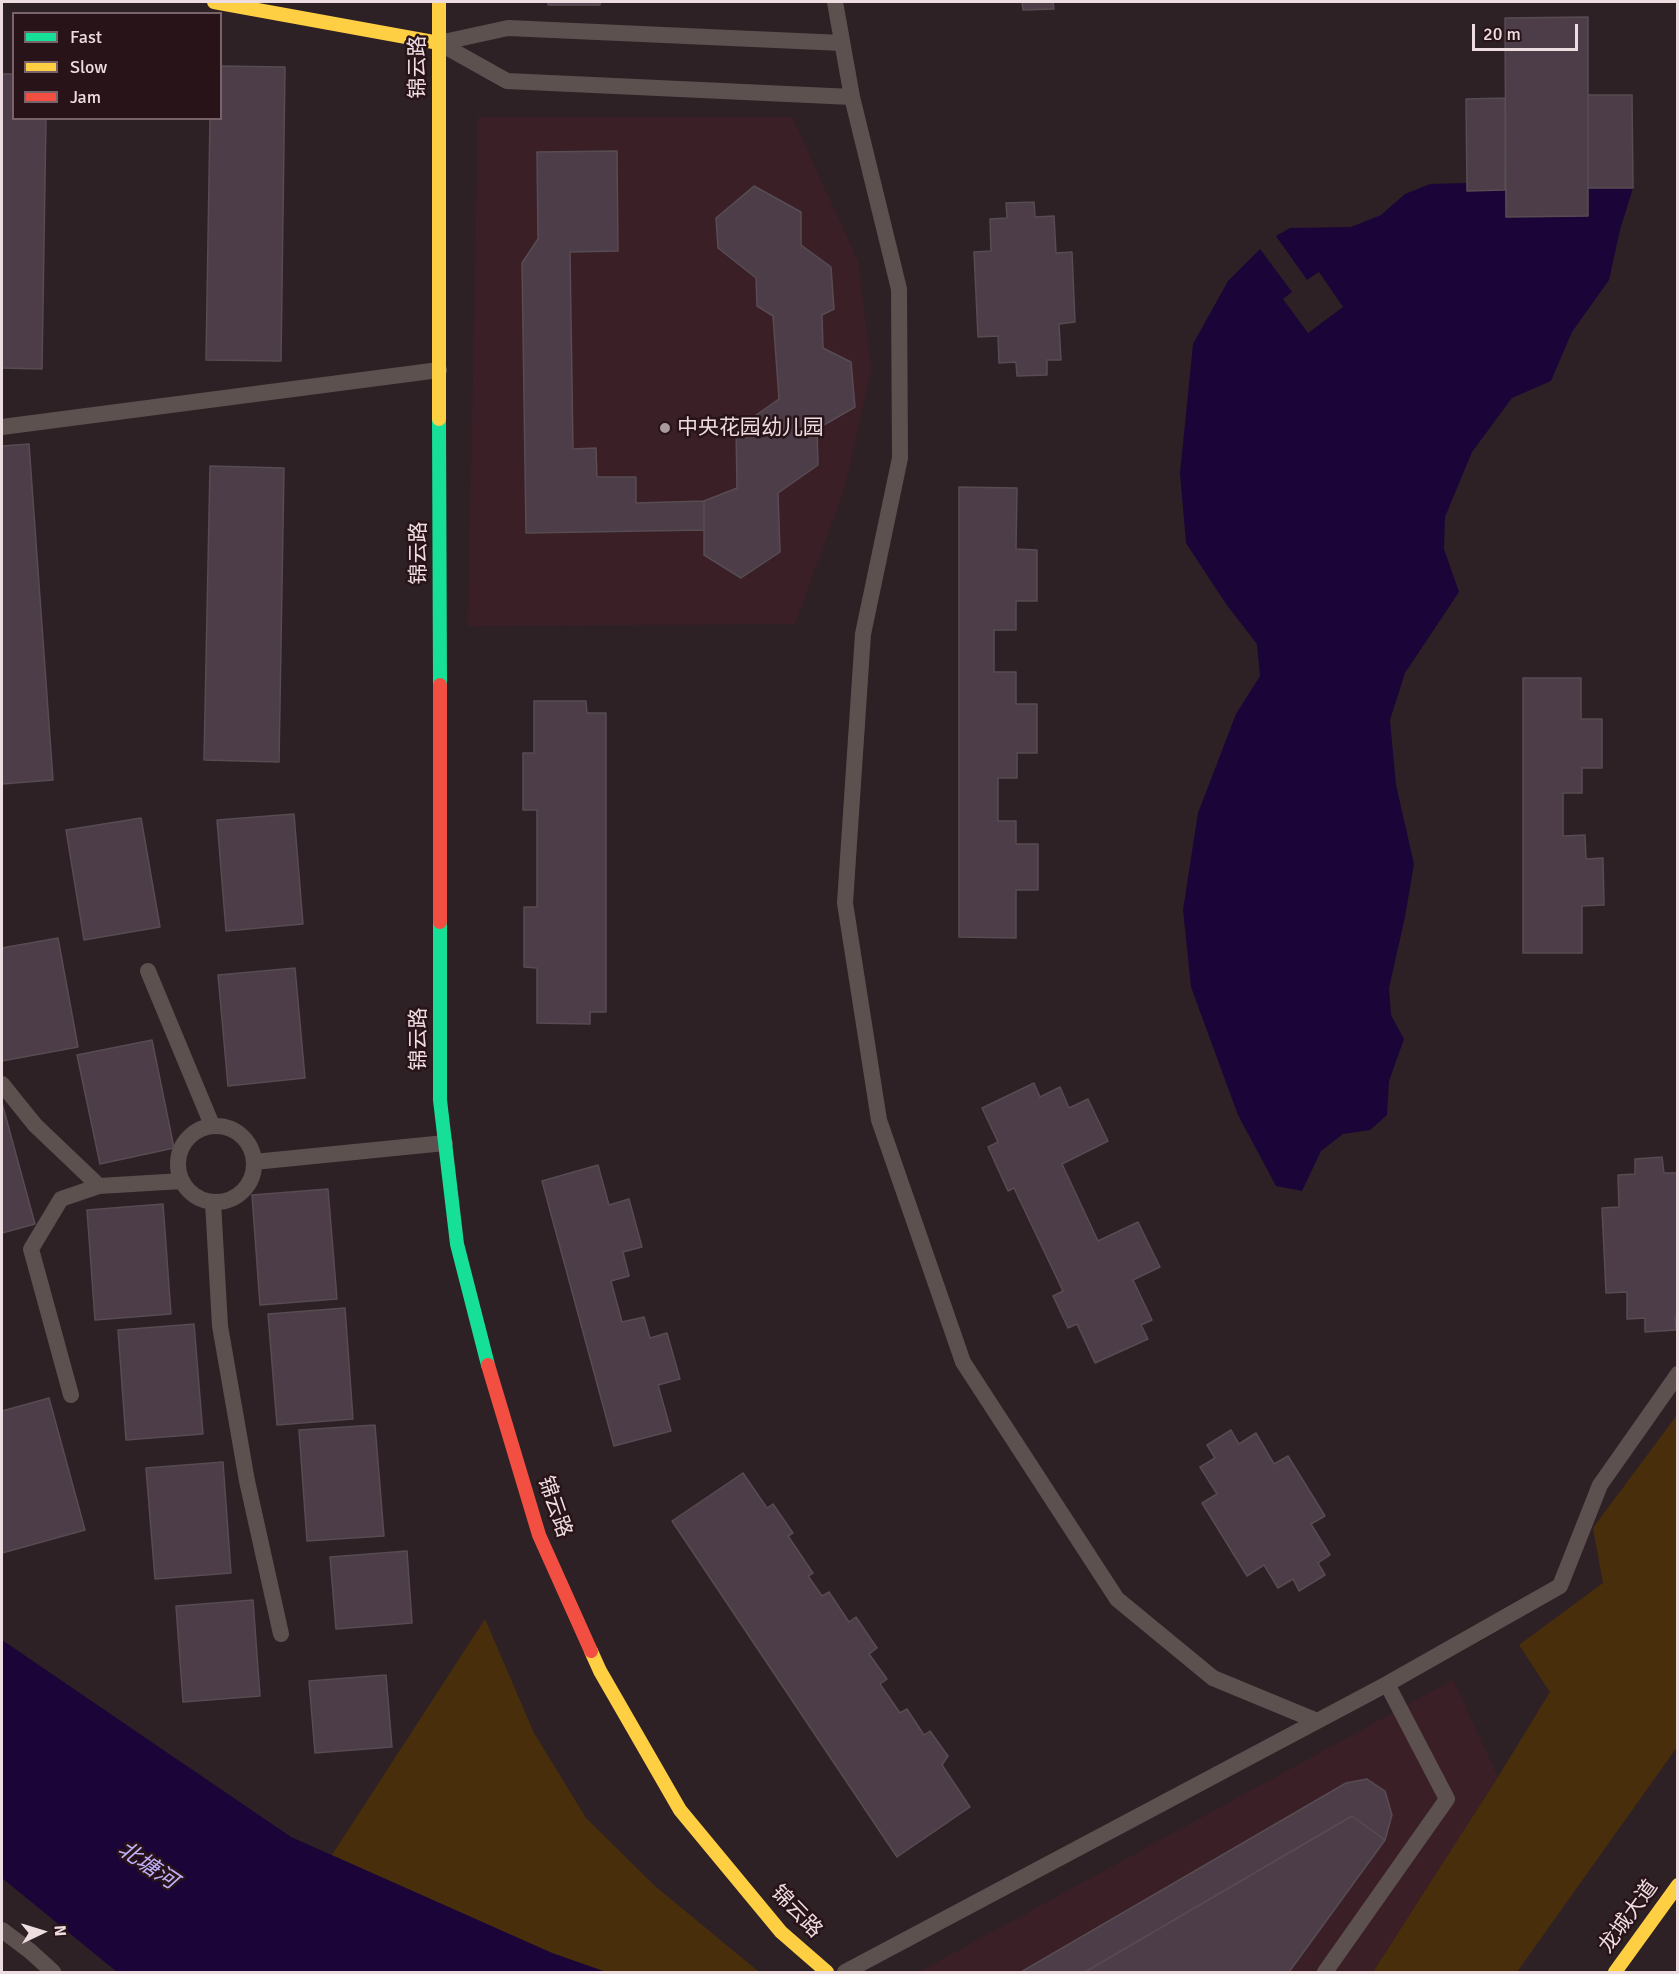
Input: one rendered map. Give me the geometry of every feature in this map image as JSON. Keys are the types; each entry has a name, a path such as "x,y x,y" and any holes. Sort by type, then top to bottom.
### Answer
{"street":[{"path":"214,2 439,43"},
{"name":"锦云路","path":"439,2 440,1100 458,1244 492,1382 539,1535 600,1671 680,1809 781,1932 827,1972"},
{"name":"龙城大道","path":"1615,1972 1677,1886"}],"lane":[{"path":"835,2 852,97 899,289 900,458 863,634 845,903 879,1120 963,1362 1117,1599 1213,1678 1317,1721"},
{"path":"439,43 508,28 842,43"},
{"path":"439,43 507,81 852,97"},
{"path":"2,427 439,370"},
{"path":"148,971 212,1125"},
{"path":"2,1084 35,1125 99,1186"},
{"path":"212,1125 225,1126 246,1139 252,1150 254,1162 253,1175 242,1191 226,1201 213,1202 200,1199 189,1192 178,1168 178,1156 190,1135 201,1128 212,1125"},
{"path":"254,1162 445,1143"},
{"path":"71,1395 31,1249 61,1199 99,1186 182,1181"},
{"path":"213,1202 220,1326 247,1481 281,1634"},
{"path":"845,1972 1387,1684 1560,1586 1600,1485 1677,1374"},
{"path":"1325,1972 1447,1799 1387,1684"},
{"path":"2,1930 53,1972"}],"shaded area":[{"name":"中央花园幼儿园","path":"478,117 792,117 858,261 871,369 845,487 795,624 468,626"},
{"path":"1677,1415 1677,1747 1517,1972 1373,1972 1550,1692 1519,1645 1603,1583 1593,1528"},
{"path":"485,1619 534,1733 586,1818 655,1886 759,1972 606,1972 552,1953 332,1855"},
{"path":"1453,1680 1498,1777 1373,1972 919,1972"}],"water":[{"path":"1467,183 1468,191 1505,190 1506,217 1588,216 1588,188 1633,188 1620,230 1609,280 1572,332 1551,381 1512,398 1472,452 1445,517 1444,549 1459,592 1405,673 1390,720 1396,785 1414,864 1389,988 1391,1015 1404,1039 1389,1081 1387,1115 1370,1130 1343,1134 1321,1151 1302,1191 1276,1186 1238,1115 1191,987 1183,910 1198,813 1236,714 1260,676 1257,644 1226,604 1186,543 1180,473 1193,344 1228,281 1260,249 1292,292 1283,299 1308,333 1343,307 1319,272 1307,280 1276,236 1290,228 1351,227 1381,215 1405,194 1430,184"},
{"name":"北塘河","path":"2,1640 291,1837 552,1953 606,1972 117,1972 2,1878"}],"building":[{"path":"548,2 600,2 600,5 548,5"},
{"path":"1022,2 1053,2 1054,9 1023,10"},
{"path":"1588,17 1588,216 1506,217 1505,18"},
{"path":"222,66 285,67 281,361 206,360 210,120 222,120"},
{"path":"2,74 12,74 12,120 46,120 42,369 2,368"},
{"path":"1588,95 1632,95 1633,188 1588,188"},
{"path":"1505,98 1505,190 1467,191 1466,99"},
{"path":"617,151 618,251 570,252 573,449 596,448 597,477 636,477 636,503 704,501 704,530 526,533 522,263 538,239 537,152"},
{"path":"754,186 801,212 801,245 831,267 834,309 822,315 823,348 851,362 855,407 817,429 818,465 778,493 780,552 741,578 704,555 704,501 737,488 736,429 779,399 773,316 757,306 756,278 718,248 716,218"},
{"path":"1034,202 1035,217 1054,216 1056,253 1072,252 1075,322 1059,324 1061,360 1047,360 1047,375 1017,376 1016,362 999,363 998,336 978,337 974,252 991,251 990,219 1007,218 1006,203"},
{"path":"29,444 53,780 2,784 2,446"},
{"path":"210,466 284,468 279,762 204,760"},
{"path":"959,487 1017,488 1016,549 1037,550 1037,601 1016,601 1016,630 994,630 994,672 1016,672 1016,704 1037,704 1037,753 1017,753 1017,778 998,778 998,821 1016,821 1016,844 1038,844 1038,890 1016,890 1016,938 959,937"},
{"path":"1523,678 1581,678 1581,719 1602,719 1602,768 1582,768 1582,793 1563,793 1563,836 1585,835 1586,859 1603,858 1604,905 1582,906 1582,953 1523,953"},
{"path":"534,701 586,701 587,713 606,713 606,1012 590,1012 590,1024 537,1023 537,968 524,967 524,907 537,907 537,810 523,810 523,753 534,753"},
{"path":"294,814 303,924 226,931 217,820"},
{"path":"141,818 160,927 84,940 66,830"},
{"path":"58,938 78,1047 2,1061 2,948"},
{"path":"295,968 305,1078 228,1086 218,975"},
{"path":"152,1040 174,1148 100,1164 77,1055"},
{"path":"1034,1083 1040,1097 1060,1087 1069,1108 1088,1099 1108,1141 1062,1164 1098,1241 1138,1222 1160,1267 1133,1280 1152,1320 1141,1325 1148,1339 1095,1363 1077,1324 1068,1328 1053,1296 1063,1291 1014,1188 1008,1191 988,1147 998,1142 982,1108"},
{"path":"2,1103 35,1224 2,1233"},
{"path":"1662,1157 1664,1173 1678,1173 1678,1316 1675,1316 1676,1330 1645,1332 1645,1318 1627,1319 1627,1292 1606,1293 1602,1208 1619,1207 1618,1175 1635,1174 1635,1159"},
{"path":"598,1165 609,1205 629,1199 642,1247 623,1252 629,1276 611,1281 622,1322 644,1317 650,1338 667,1333 680,1379 658,1385 671,1431 614,1446 542,1181"},
{"path":"328,1189 337,1299 260,1305 252,1195"},
{"path":"163,1204 171,1314 95,1320 87,1210"},
{"path":"345,1308 353,1419 277,1425 268,1314"},
{"path":"194,1324 203,1434 126,1440 118,1330"},
{"path":"49,1398 85,1530 2,1553 2,1411"},
{"path":"375,1425 384,1536 307,1541 299,1430"},
{"path":"1231,1430 1239,1444 1256,1433 1274,1464 1288,1456 1325,1516 1311,1524 1330,1555 1318,1563 1325,1575 1299,1591 1293,1579 1278,1588 1264,1565 1247,1576 1202,1503 1217,1494 1200,1467 1215,1458 1207,1445"},
{"path":"223,1462 231,1573 155,1579 146,1468"},
{"path":"743,1473 767,1508 773,1504 793,1533 788,1536 813,1573 808,1576 822,1596 829,1592 849,1622 856,1617 877,1648 869,1654 887,1679 880,1684 900,1713 907,1709 924,1735 930,1731 948,1756 942,1765 970,1807 897,1857 672,1521"},
{"path":"407,1551 412,1623 336,1629 330,1557"},
{"path":"253,1600 260,1696 183,1702 176,1606"},
{"path":"386,1675 392,1747 315,1753 309,1681"},
{"path":"1367,1779 1385,1791 1392,1815 1385,1840 1352,1816 1085,1972 1021,1972 1346,1783"},
{"path":"1352,1816 1385,1840 1289,1972 1085,1972"}],"traffic: fast":[{"path":"439,419 440,685"},
{"path":"440,922 440,1100 457,1244 488,1365"}],"traffic: slow":[{"path":"214,2 439,43"},
{"path":"439,2 439,419"},
{"path":"591,1651 600,1671 680,1810 781,1932 827,1972"},
{"path":"1615,1972 1678,1885"}],"traffic: jam":[{"path":"440,685 440,922"},
{"path":"488,1365 539,1535 591,1651"}],"place":[{"name":"中央花园幼儿园","path":"665,428"}]}
